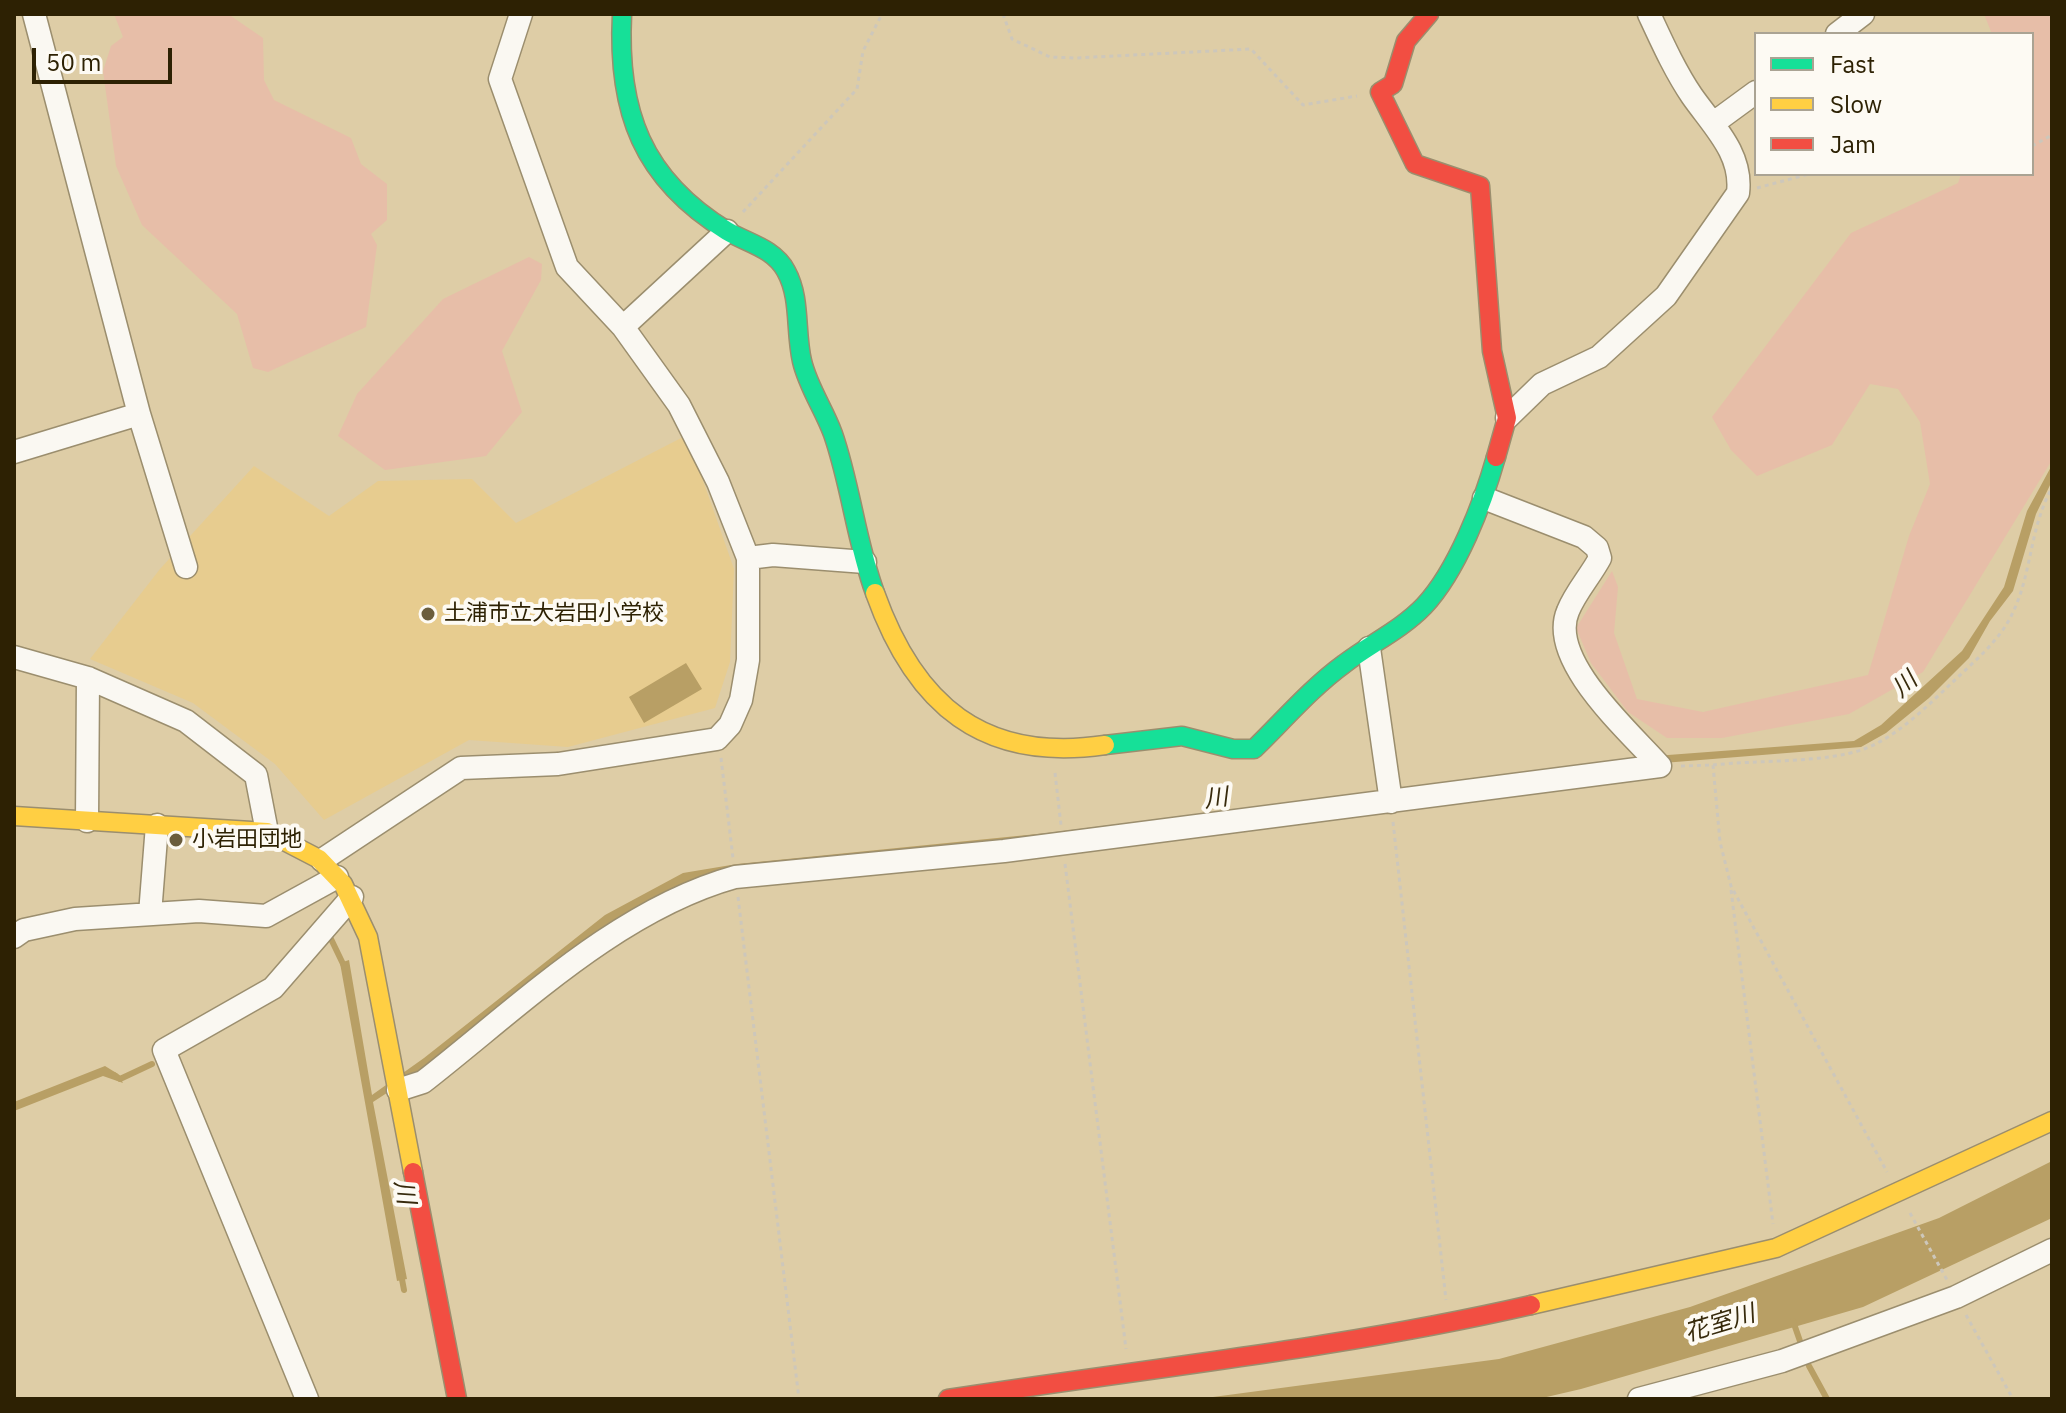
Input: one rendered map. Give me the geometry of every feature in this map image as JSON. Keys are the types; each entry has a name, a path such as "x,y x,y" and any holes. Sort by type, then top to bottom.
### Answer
{"street":[{"path":"34,14 139,414 186,567"},
{"path":"14,937 24,930 75,919 199,911 266,916 461,768 558,764 717,739 730,725 741,700 748,660 748,558 718,482 679,405 623,327 567,267 500,79 521,14"},
{"path":"622,14 622,82 630,121 650,163 680,198 727,231 777,256 789,276 802,363 833,434 865,562 890,638 914,674 940,702 987,737 1024,748 1052,749 1176,735 1241,751 1254,749 1342,665 1425,605 1466,539 1484,498 1507,418 1492,351 1480,186 1415,164 1380,92 1393,84 1406,41 1429,14"},
{"path":"1507,418 1542,384 1599,357 1666,296 1738,193 1740,173 1715,122 1693,97 1649,14"},
{"path":"1840,32 1863,14"},
{"path":"1715,122 1754,93"},
{"path":"623,327 727,231"},
{"path":"14,452 139,414"},
{"path":"1484,498 1584,537 1597,548 1600,558 1567,613 1565,645 1588,686 1660,766"},
{"path":"748,558 773,555 865,562"},
{"path":"1369,648 1391,802"},
{"path":"14,657 88,678 186,721 256,775 267,832"},
{"path":"87,821 88,678"},
{"path":"398,1090 423,1082 641,915 703,886 735,877 1063,843 1660,766"},
{"path":"14,816 267,832 299,843 330,868 352,897 368,937 457,1399"},
{"path":"150,914 157,825"},
{"path":"307,1399 164,1050 273,988 352,897"},
{"path":"948,1399 1129,1371 1253,1358 1448,1324 1776,1248 2052,1121"},
{"path":"1639,1399 1782,1361 1956,1297 2052,1250"}],"path":[{"path":"727,231 857,89 863,51 882,14"},
{"path":"1003,14 1012,39 1050,57 1251,49 1303,105 1380,92"},
{"path":"2034,145 2052,135"},
{"path":"1738,193 1802,176"},
{"path":"1660,766 1834,757 1865,749 1888,737 1987,650 2008,623 2017,605 2039,511 2052,488"},
{"path":"717,739 726,780 735,877 799,1399"},
{"path":"1052,749 1129,1371"},
{"path":"1713,765 1720,842 1731,886 1776,1248"},
{"path":"1391,802 1448,1324"},
{"path":"1731,886 2013,1399"}],"shaded area":[{"path":"114,14 228,14 263,38 264,80 274,100 351,138 361,164 387,184 387,220 371,234 377,245 366,327 268,372 253,368 237,314 142,225 116,166 103,71 111,46 123,37"},
{"path":"1984,14 2052,14 2052,460 1923,672 1849,714 1722,738 1667,738 1628,712 1591,663 1576,628 1612,571 1618,587 1614,633 1637,699 1703,712 1868,675 1909,536 1930,484 1920,422 1898,389 1870,384 1832,445 1757,476 1731,450 1712,417 1851,233 1958,183 1960,176 2034,176 2034,32 1991,32"},
{"path":"529,257 542,264 541,280 502,351 522,412 486,456 385,470 338,436 357,394 443,299"},
{"name":"土浦市立大岩田小学校","path":"687,435 734,569 730,662 715,708 568,747 469,740 324,820 275,764 193,703 90,659 160,569 254,466 329,516 378,481 472,479 516,523"}],"water":[{"path":"2052,465 2052,481 2036,514 2013,591 1990,621 1969,658 1929,698 1886,733 1861,747 1663,763 721,876 373,1102 407,1279 397,1281 340,963 349,960 372,1095 424,1058 605,915 683,873 737,864 1047,833 1668,755 1854,741 1881,725 1962,651 2004,587 2027,511"},
{"path":"686,663 702,689 644,723 629,697"},
{"path":"105,1066 118,1074 123,1083 103,1076 14,1111 14,1102"},
{"name":"花室川","path":"2052,1161 2052,1218 1863,1307 1581,1389 1538,1399 1198,1399 1499,1359 1690,1307 1939,1218"}],"waterway":[{"path":"331,939 345,968"},
{"path":"114,1075 120,1079 152,1064"},
{"name":"川","path":"401,1274 404,1290"},
{"path":"1793,1321 1801,1344"},
{"path":"1809,1366 1827,1399"}],"traffic: fast":[{"path":"622,14 624,82 641,139 655,165 674,189 698,211 775,257 791,281 802,361 839,454 875,593"},
{"path":"1105,745 1182,736 1233,749 1254,749 1332,673 1424,606 1458,556 1484,495 1496,457"}],"traffic: slow":[{"path":"875,593 891,632 911,667 933,695 959,718 989,734 1023,745 1062,748 1105,745"},
{"path":"14,816 267,832 319,859 343,884 368,937 413,1172"},
{"path":"1531,1305 1776,1248 2052,1121"}],"traffic: jam":[{"path":"1429,14 1406,41 1393,84 1380,92 1415,164 1480,186 1492,351 1507,418 1496,457"},
{"path":"413,1172 457,1399"},
{"path":"948,1399 1314,1346 1531,1305"}],"place":[{"name":"土浦市立大岩田小学校","path":"428,614"},
{"name":"小岩田団地","path":"176,840"}]}
